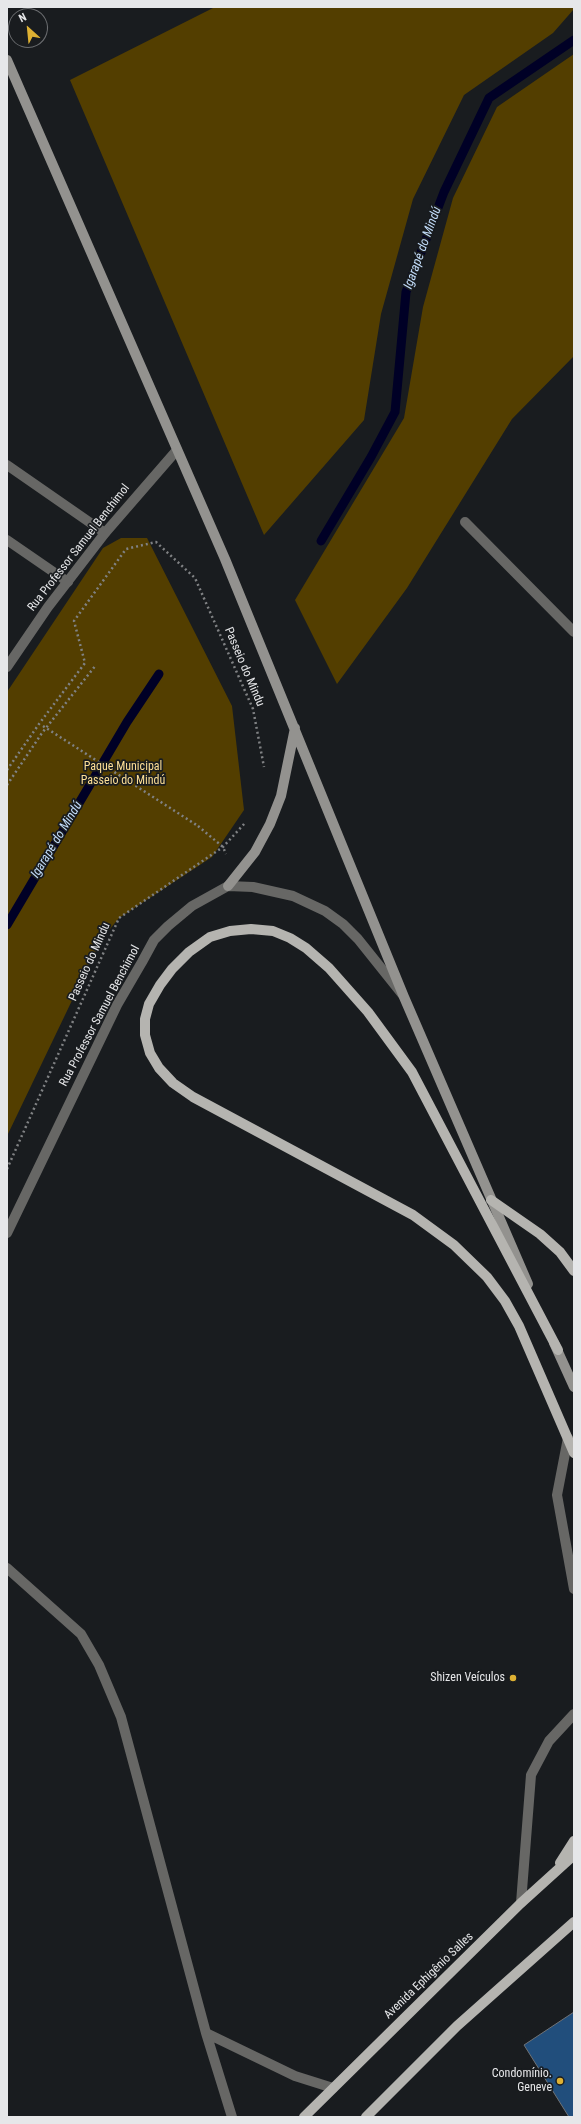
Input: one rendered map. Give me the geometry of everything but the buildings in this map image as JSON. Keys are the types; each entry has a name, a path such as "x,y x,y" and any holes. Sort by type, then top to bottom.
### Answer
{"main road":[{"path":"7,60 225,559 404,997 491,1200 574,1387"},
{"path":"228,886 255,852 270,824 281,796 295,728"},
{"path":"558,1350 412,1072 368,1012 329,968 306,948 290,938 273,931 251,929 230,931 210,937 189,952 172,969 160,985 147,1012 145,1035 150,1052 159,1068 173,1083 192,1097 413,1216 454,1245 486,1277 504,1301 519,1326 574,1453"},
{"path":"491,1200 540,1234 560,1252 574,1271"},
{"path":"552,1874 574,1841"},
{"name":"Avenida Ephigênio Salles","path":"304,2117 521,1903 574,1855"},
{"path":"366,2117 457,2026 574,1922"}],"street":[{"name":"Rua Professor Samuel Benchimol","path":"7,667 105,533 177,450"},
{"path":"7,465 105,533"},
{"path":"465,522 574,632"},
{"path":"7,540 68,582"},
{"name":"Rua Professor Samuel Benchimol","path":"7,1233 117,1005 154,940 192,906 228,886"},
{"path":"228,886 253,887 293,896 325,911 358,940 404,997"},
{"path":"568,1438 557,1495 574,1589"},
{"path":"7,1568 81,1634 99,1665 121,1717 206,2033 232,2117"},
{"path":"521,1903 531,1774 549,1741 574,1714"},
{"path":"206,2033 295,2076 332,2088"}],"path":[{"name":"Passeio do Mindu","path":"7,770 39,724 85,663 74,621 126,549 156,542 196,578 253,709 264,767 263,774"},
{"path":"7,785 42,733 96,665"},
{"path":"39,724 198,826 223,847"},
{"name":"Passeio do Mindu","path":"7,1169 119,918 223,847 246,822"}],"green space":[{"path":"215,7 574,7 574,9 553,33 464,95 413,199 381,314 364,420 264,535 70,80"},
{"path":"574,54 574,356 512,419 407,588 337,684 295,600 404,418 423,307 453,198 497,107"},
{"name":"Paque Municipal Passeio do Mindú","path":"121,538 147,538 232,706 244,810 212,857 119,918 101,940 7,1136 7,692 103,548"}],"waterway":[{"name":"Igarapé do Mindú","path":"321,541 371,457 395,412 406,292 444,192 489,98 574,40"},
{"name":"Igarapé do Mindú","path":"7,925 127,722 159,674"}],"place":[{"name":"Shizen Veículos","path":"513,1678"},
{"name":"Condomínio. Geneve","path":"560,2081"}]}
